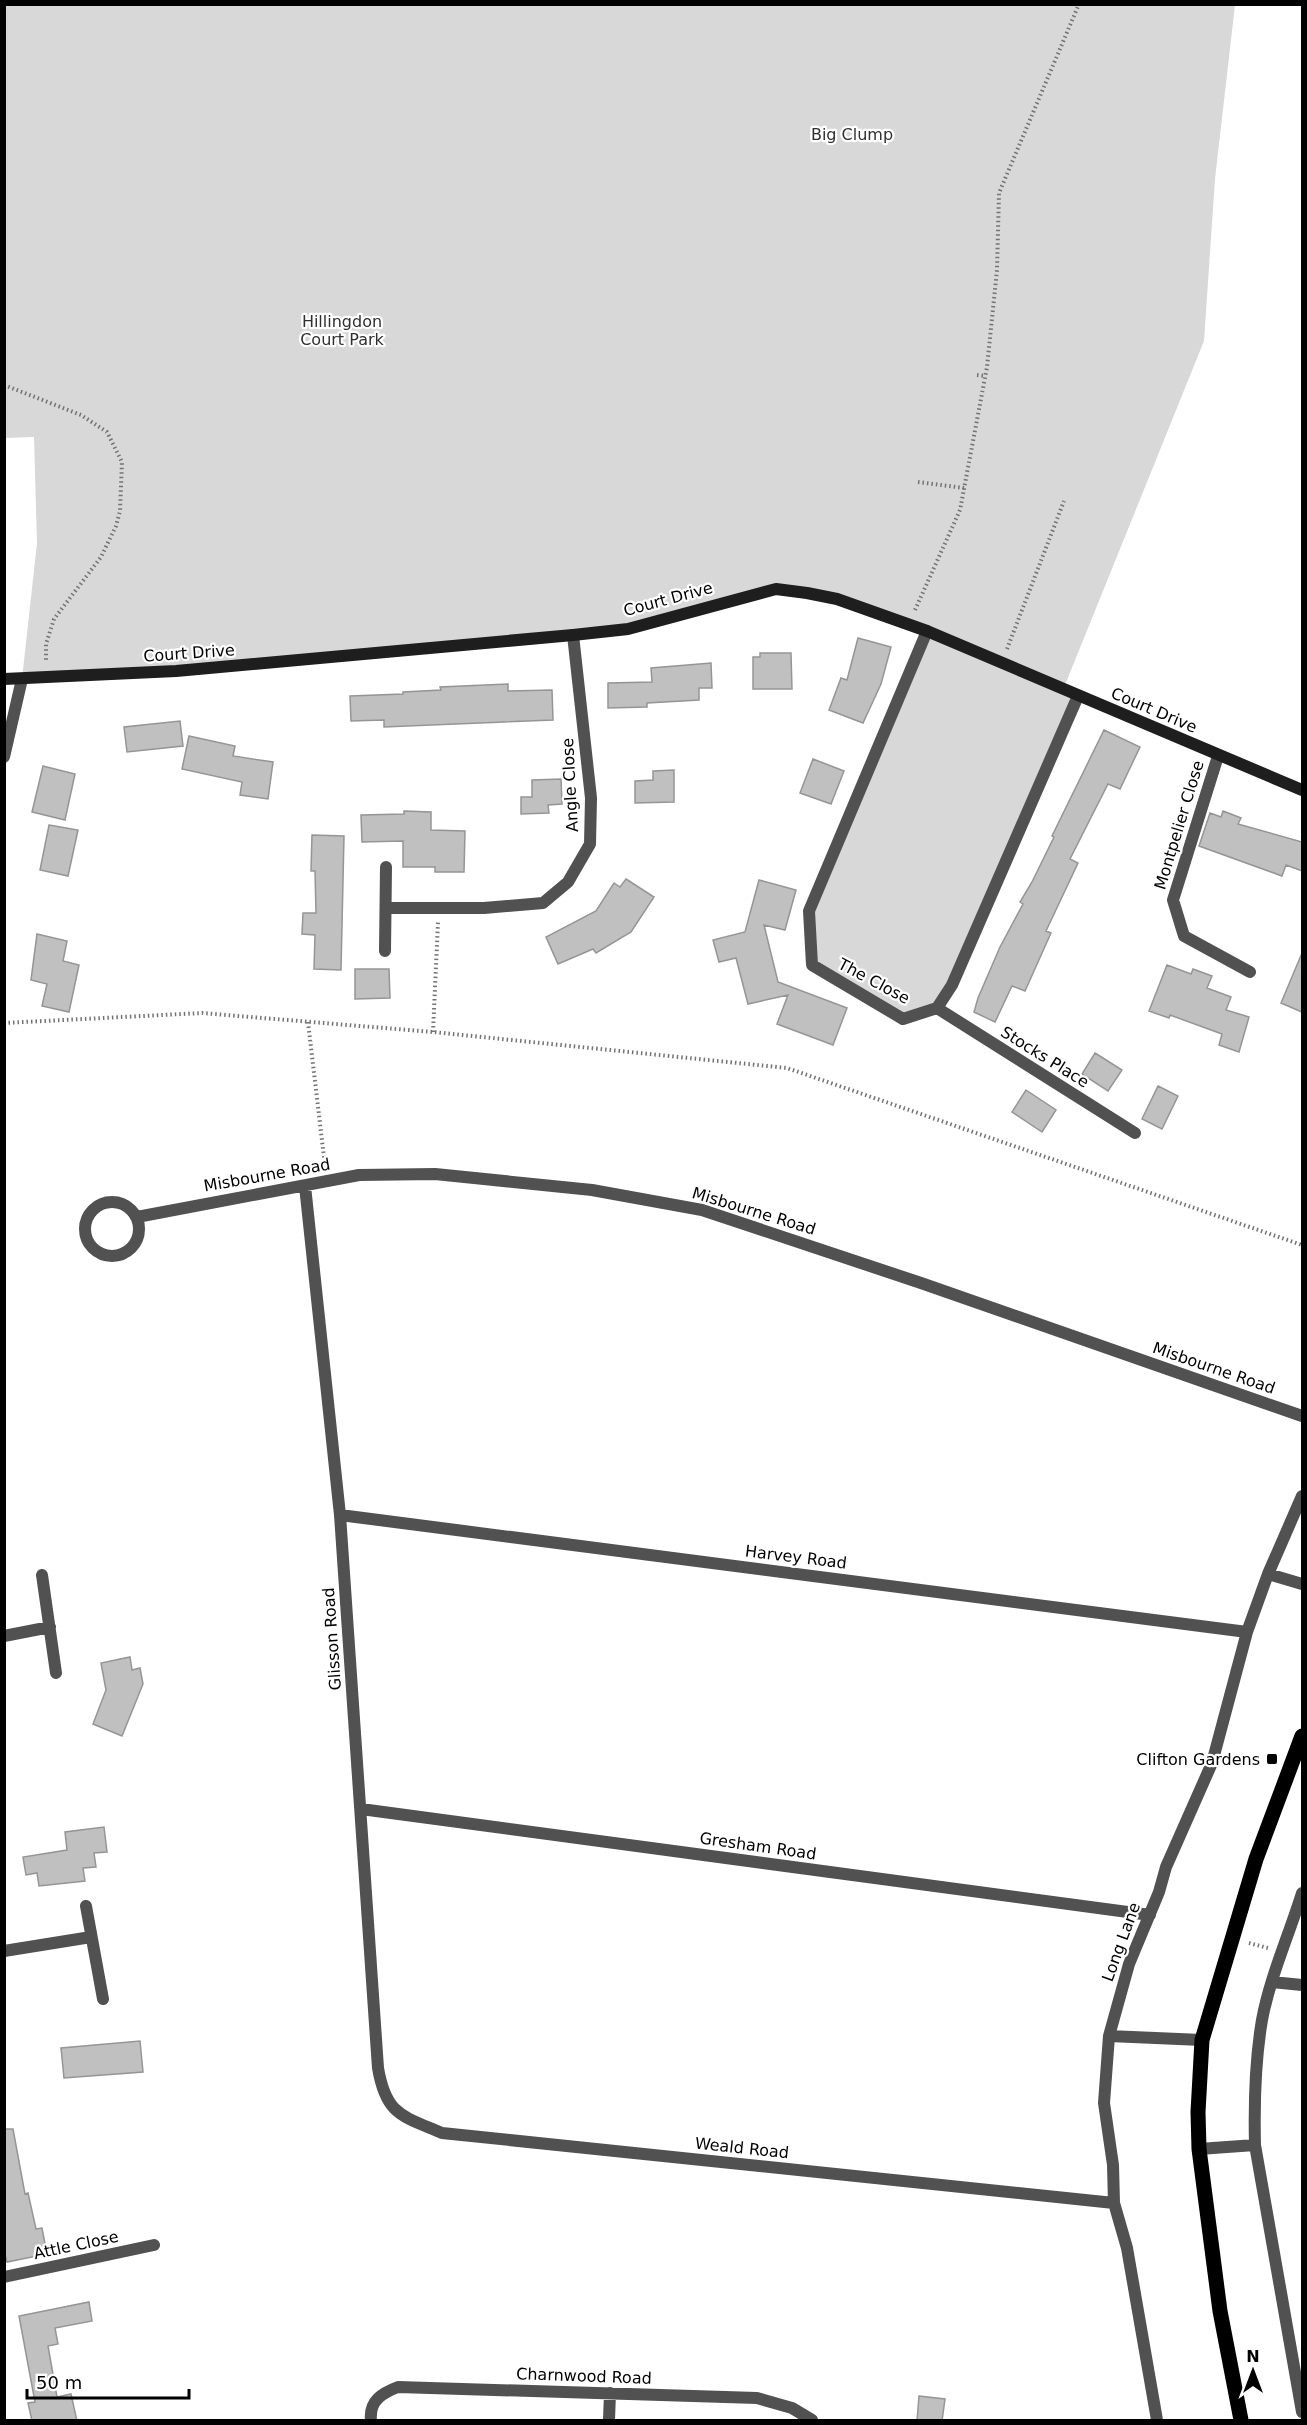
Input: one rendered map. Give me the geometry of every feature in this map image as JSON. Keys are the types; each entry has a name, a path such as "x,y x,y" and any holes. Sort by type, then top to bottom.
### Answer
{"main road":[{"path":"1241,2421 1220,2310 1200,2149 1198,2112 1202,2040 1256,1859 1302,1736"}],"street":[{"name":"Court Drive","path":"4,679 47,679 277,663 628,629 750,594 776,589 837,599 927,631 1302,790"},
{"name":"The Close","path":"927,631 809,911 812,965 903,1019 937,1008"},
{"name":"Angle Close","path":"386,908 440,906 484,908 543,903 568,882 590,844 591,798 573,635"},
{"path":"4,757 22,679"},
{"path":"937,1008 952,985 1078,696"},
{"name":"Montpelier Close","path":"1218,756 1173,900 1184,936 1250,972"},
{"path":"385,951 386,867"},
{"name":"Stocks Place","path":"937,1008 1135,1133"},
{"name":"Misbourne Road","path":"137,1217 359,1175 435,1174 592,1190 702,1209 921,1282 1302,1416"},
{"name":"Glisson Road","path":"305,1186 340,1515 378,2068 382,2091"},
{"path":"106,1202 124,1204 137,1217 140,1232 137,1242 129,1251 121,1255 111,1257 99,1253 91,1247 85,1235 85,1225 90,1212 106,1202"},
{"name":"Long Lane","path":"1157,2421 1127,2248 1114,2203 1113,2165 1104,2103 1109,2036 1129,1964 1150,1915 1166,1867 1212,1763 1247,1632 1268,1574 1302,1496"},
{"name":"Harvey Road","path":"340,1515 1247,1632"},
{"path":"1268,1574 1302,1584"},
{"path":"42,1575 56,1673"},
{"path":"4,1636 50,1628"},
{"name":"Gresham Road","path":"361,1809 1150,1915"},
{"path":"1302,1893 1272,1982 1262,2021 1254,2105 1255,2145 1302,2412"},
{"path":"86,1906 103,1999"},
{"path":"4,1951 92,1937"},
{"path":"1272,1982 1302,1985"},
{"path":"1109,2036 1202,2040"},
{"name":"Weald Road","path":"382,2091 398,2114 442,2133 1114,2203"},
{"path":"1200,2149 1255,2145"},
{"name":"Attle Close","path":"4,2277 154,2245"},
{"name":"Charnwood Road","path":"371,2421 370,2412 380,2394 398,2387 756,2398 792,2408 812,2421"},
{"path":"609,2421 610,2393"}],"path":[{"path":"908,624 960,510 986,376 999,193 1079,4"},
{"path":"977,375 986,376"},
{"path":"4,385 81,415 107,432 122,462 121,498 116,526 101,557 54,619 46,644 47,679"},
{"path":"918,482 964,488"},
{"path":"1002,663 1064,501"},
{"path":"433,1032 440,906"},
{"path":"4,1023 202,1013 433,1032 787,1068 1302,1245"},
{"path":"308,1022 328,1181"},
{"path":"1251,1944 1272,1949"}],"green space":[{"name":"Hillingdon Court Park","path":"4,5 1235,5 1215,179 1204,341 1063,690 1078,696 937,1008 903,1019 812,965 809,911 927,631 837,599 776,589 628,629 22,679 37,543 34,437 5,438"}],"building":[{"path":"858,638 891,647 881,684 863,723 829,710 841,678 847,680"},
{"path":"760,653 791,653 792,689 753,689 753,657 760,657"},
{"path":"711,663 712,688 699,688 699,700 647,703 647,707 608,708 608,683 652,682 651,668"},
{"path":"508,684 508,691 552,690 553,720 384,727 384,720 351,721 350,696 403,694 403,692 441,690 440,687"},
{"path":"180,721 183,746 127,752 124,727"},
{"path":"1104,730 1140,747 1120,789 1108,784 1070,859 1078,863 1046,931 1051,933 1025,991 1012,986 995,1022 974,1012 978,998 1000,947 1023,904 1020,902 1054,837 1052,836"},
{"path":"189,736 235,746 233,756 273,762 268,799 240,795 242,782 182,769"},
{"path":"813,759 844,771 831,804 800,793"},
{"path":"43,766 75,774 65,820 32,812"},
{"path":"674,770 674,802 635,803 635,781 653,780 653,771"},
{"path":"561,779 562,804 548,805 549,813 521,814 521,797 532,797 532,780"},
{"path":"404,811 431,812 431,830 465,831 464,872 435,872 435,867 403,867 403,841 362,842 361,815 404,814"},
{"path":"1223,811 1241,818 1238,824 1302,842 1302,871 1286,865 1282,876 1199,846 1210,813 1221,817"},
{"path":"49,825 78,830 68,876 40,870"},
{"path":"312,835 344,836 341,970 314,969 315,935 302,934 303,913 316,913 315,871 311,871"},
{"path":"626,879 654,897 631,932 596,953 593,949 558,964 546,937 596,911 614,883 620,887"},
{"path":"759,880 796,890 785,930 764,925 778,982 847,1008 833,1045 777,1024 788,995 748,1004 736,958 719,962 713,940 745,932"},
{"path":"37,934 67,941 63,961 79,965 69,1012 42,1006 47,984 31,980"},
{"path":"1302,953 1302,1012 1281,1003"},
{"path":"1167,965 1191,974 1193,969 1212,976 1207,988 1231,997 1226,1010 1249,1017 1239,1052 1219,1045 1222,1034 1170,1015 1169,1018 1149,1011"},
{"path":"355,969 389,969 390,998 355,999"},
{"path":"1095,1053 1122,1070 1108,1091 1082,1074"},
{"path":"1158,1086 1178,1096 1162,1129 1142,1119"},
{"path":"1026,1090 1056,1110 1042,1132 1012,1112"},
{"path":"130,1657 132,1670 140,1668 143,1684 122,1736 93,1724 106,1690 101,1663"},
{"path":"104,1827 107,1852 94,1853 96,1867 83,1868 85,1881 39,1886 37,1873 26,1875 23,1857 67,1850 65,1832"},
{"path":"140,2041 143,2072 64,2078 61,2048"},
{"path":"4,2129 13,2129 25,2194 28,2193 36,2229 42,2228 47,2254 7,2262 4,2250"},
{"path":"89,2302 92,2321 55,2328 58,2344 48,2346 57,2397 71,2394 77,2421 32,2421 28,2403 35,2402 19,2316"},
{"path":"919,2396 945,2399 942,2421 917,2421"}],"place":[{"name":"Clifton Gardens","path":"1272,1759"}],"park label":[{"name":"Big Clump","path":"852,134"}]}
